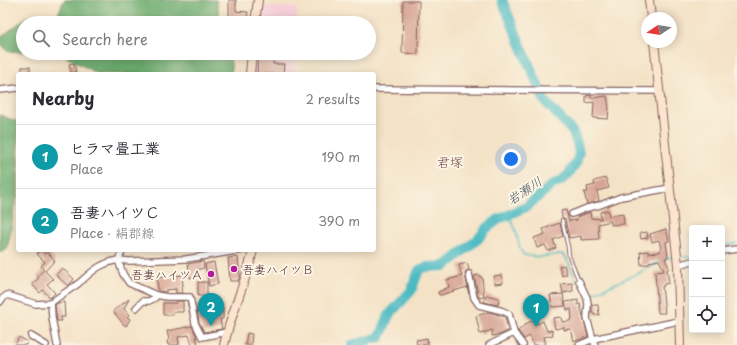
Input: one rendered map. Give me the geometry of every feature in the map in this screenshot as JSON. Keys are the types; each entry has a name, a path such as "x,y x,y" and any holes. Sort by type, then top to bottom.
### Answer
{"street":[{"path":"256,16 258,0"},
{"path":"649,0 650,12"},
{"path":"655,48 678,265 680,345"},
{"path":"250,72 251,60"},
{"path":"0,90 16,88"},
{"path":"376,89 659,90"},
{"path":"572,214 621,197 670,188"},
{"path":"725,251 737,249"},
{"path":"122,252 118,260 123,274 129,284 167,297 190,297 195,323 202,337 227,332"},
{"path":"0,302 7,295 36,304 51,302 102,264 118,260 186,259 230,252"},
{"path":"224,345 253,252"},
{"path":"678,265 689,262"},
{"path":"469,274 474,298 479,305 509,314 514,333 523,345"},
{"path":"579,281 586,295 588,304 587,318 594,342"},
{"path":"136,308 143,301 149,301 155,298 156,294"},
{"path":"51,302 57,345"},
{"path":"579,345 679,321"},
{"path":"489,345 514,333"},
{"path":"31,336 46,345"}],"lane":[{"path":"562,220 568,247 568,256 579,281"}],"shaded area":[{"path":"261,6 297,8 296,16 260,16"},
{"path":"255,60 295,60 295,72 253,72"}],"green space":[{"path":"64,0 216,0 220,16 57,16"},
{"path":"16,26 16,52 7,51 0,42 0,38"},
{"path":"72,60 231,60 232,72 94,72"},
{"path":"0,115 16,121 16,202 7,249 0,253"}],"building":[{"path":"229,0 236,0 236,11 248,12 248,16 229,16"},
{"path":"403,1 419,1 418,54 402,53"},
{"path":"258,60 273,60 273,64 284,64 283,72 257,72"},
{"path":"74,63 76,72 71,72 69,64"},
{"path":"22,67 30,67 30,72 22,72"},
{"path":"591,95 591,98 607,96 609,108 608,119 593,118 594,102 586,103 586,96"},
{"path":"606,178 609,188 597,191 599,201 587,204 584,192 588,192 587,187 595,185 594,181"},
{"path":"566,210 569,221 577,220 577,217 590,212 591,218 601,219 600,212 608,210 609,216 623,214 624,224 611,225 611,221 598,224 599,239 581,240 581,236 569,238 565,219 562,217 561,211"},
{"path":"560,223 563,236 553,240 556,248 548,251 545,245 537,248 534,238 545,234 543,229"},
{"path":"666,229 669,241 666,242 668,257 665,258 669,268 667,269 669,283 662,286 665,313 658,313 655,272 664,271 659,260 641,265 640,252 660,252 661,249 659,240 652,242 650,234"},
{"path":"647,232 648,238 641,239 640,233"},
{"path":"38,252 45,254 47,252 55,260 45,271 53,279 47,284 55,293 50,298 43,290 40,293 32,284 39,278 37,276 44,270 41,266 45,262 37,254"},
{"name":"吾妻ハイツＢ","path":"238,257 240,276 238,281 230,281 228,258"},
{"path":"203,261 204,268 196,270 197,277 190,278 188,264"},
{"name":"吾妻ハイツＡ","path":"214,262 218,284 209,286 205,264"},
{"path":"467,263 469,270 466,271 465,274 469,294 467,287 439,295 438,292 449,287 447,280 462,276 459,265"},
{"path":"564,265 567,274 562,276 559,266"},
{"path":"62,268 74,279 68,286 56,275"},
{"path":"182,275 182,293 176,293 176,289 166,290 166,292 158,291 157,278"},
{"path":"479,275 482,277 484,297 479,298 474,276"},
{"path":"502,275 503,283 495,284 494,276"},
{"path":"198,282 207,282 207,296 198,296"},
{"path":"572,283 573,291 563,293 561,284"},
{"path":"563,294 565,306 552,307 550,295"},
{"path":"486,295 499,298 498,305 484,302"},
{"path":"129,299 124,309 129,315 127,317 130,319 126,326 113,311"},
{"path":"578,300 578,305 580,304 588,337 574,341 571,329 564,330 564,327 555,329 553,318 561,317 562,322 570,321 570,319 572,319 571,309 567,310 565,302"},
{"path":"176,301 183,301 183,312 173,312 173,315 163,315 163,303 176,303"},
{"path":"64,302 65,317 61,317 61,321 57,321 55,305"},
{"path":"209,303 209,307 223,307 223,319 220,319 222,329 204,332 199,322 197,309 198,305"},
{"path":"592,305 598,305 599,315 594,315 594,313 592,313"},
{"path":"489,312 505,317 508,331 492,336 492,330 480,334 476,316"},
{"path":"535,319 537,324 543,321 547,331 552,330 553,335 544,337 546,345 533,345 530,336 524,339 518,331"},
{"path":"192,326 198,345 192,345 189,335 178,337 179,345 168,345 167,341 169,340 167,331"},
{"path":"247,333 252,334 251,345 245,345"},
{"path":"19,337 28,342 26,345 15,345"},
{"path":"427,338 428,345 417,345 416,340"}],"waterway":[{"name":"岩瀬川","path":"352,345 380,337 389,315 411,291 419,270 426,267 445,266 478,239 487,228 499,219 526,207 552,185 561,181 568,175 576,163 579,153 573,132 544,100 502,0"},
{"path":"508,215 515,228 520,249 524,255 539,257 561,254 565,256 577,281"},
{"path":"725,245 737,243"},
{"path":"683,257 689,256"},
{"path":"665,259 673,257"},
{"path":"587,296 660,262"}],"place":[{"name":"吾妻ハイツＢ","path":"234,269"},
{"name":"吾妻ハイツＡ","path":"211,274"},
{"name":"吾妻ハイツＣ","path":"211,326"},
{"name":"ヒラマ畳工業","path":"536,327"}],"district":[{"name":"君塚","path":"450,161"}]}
